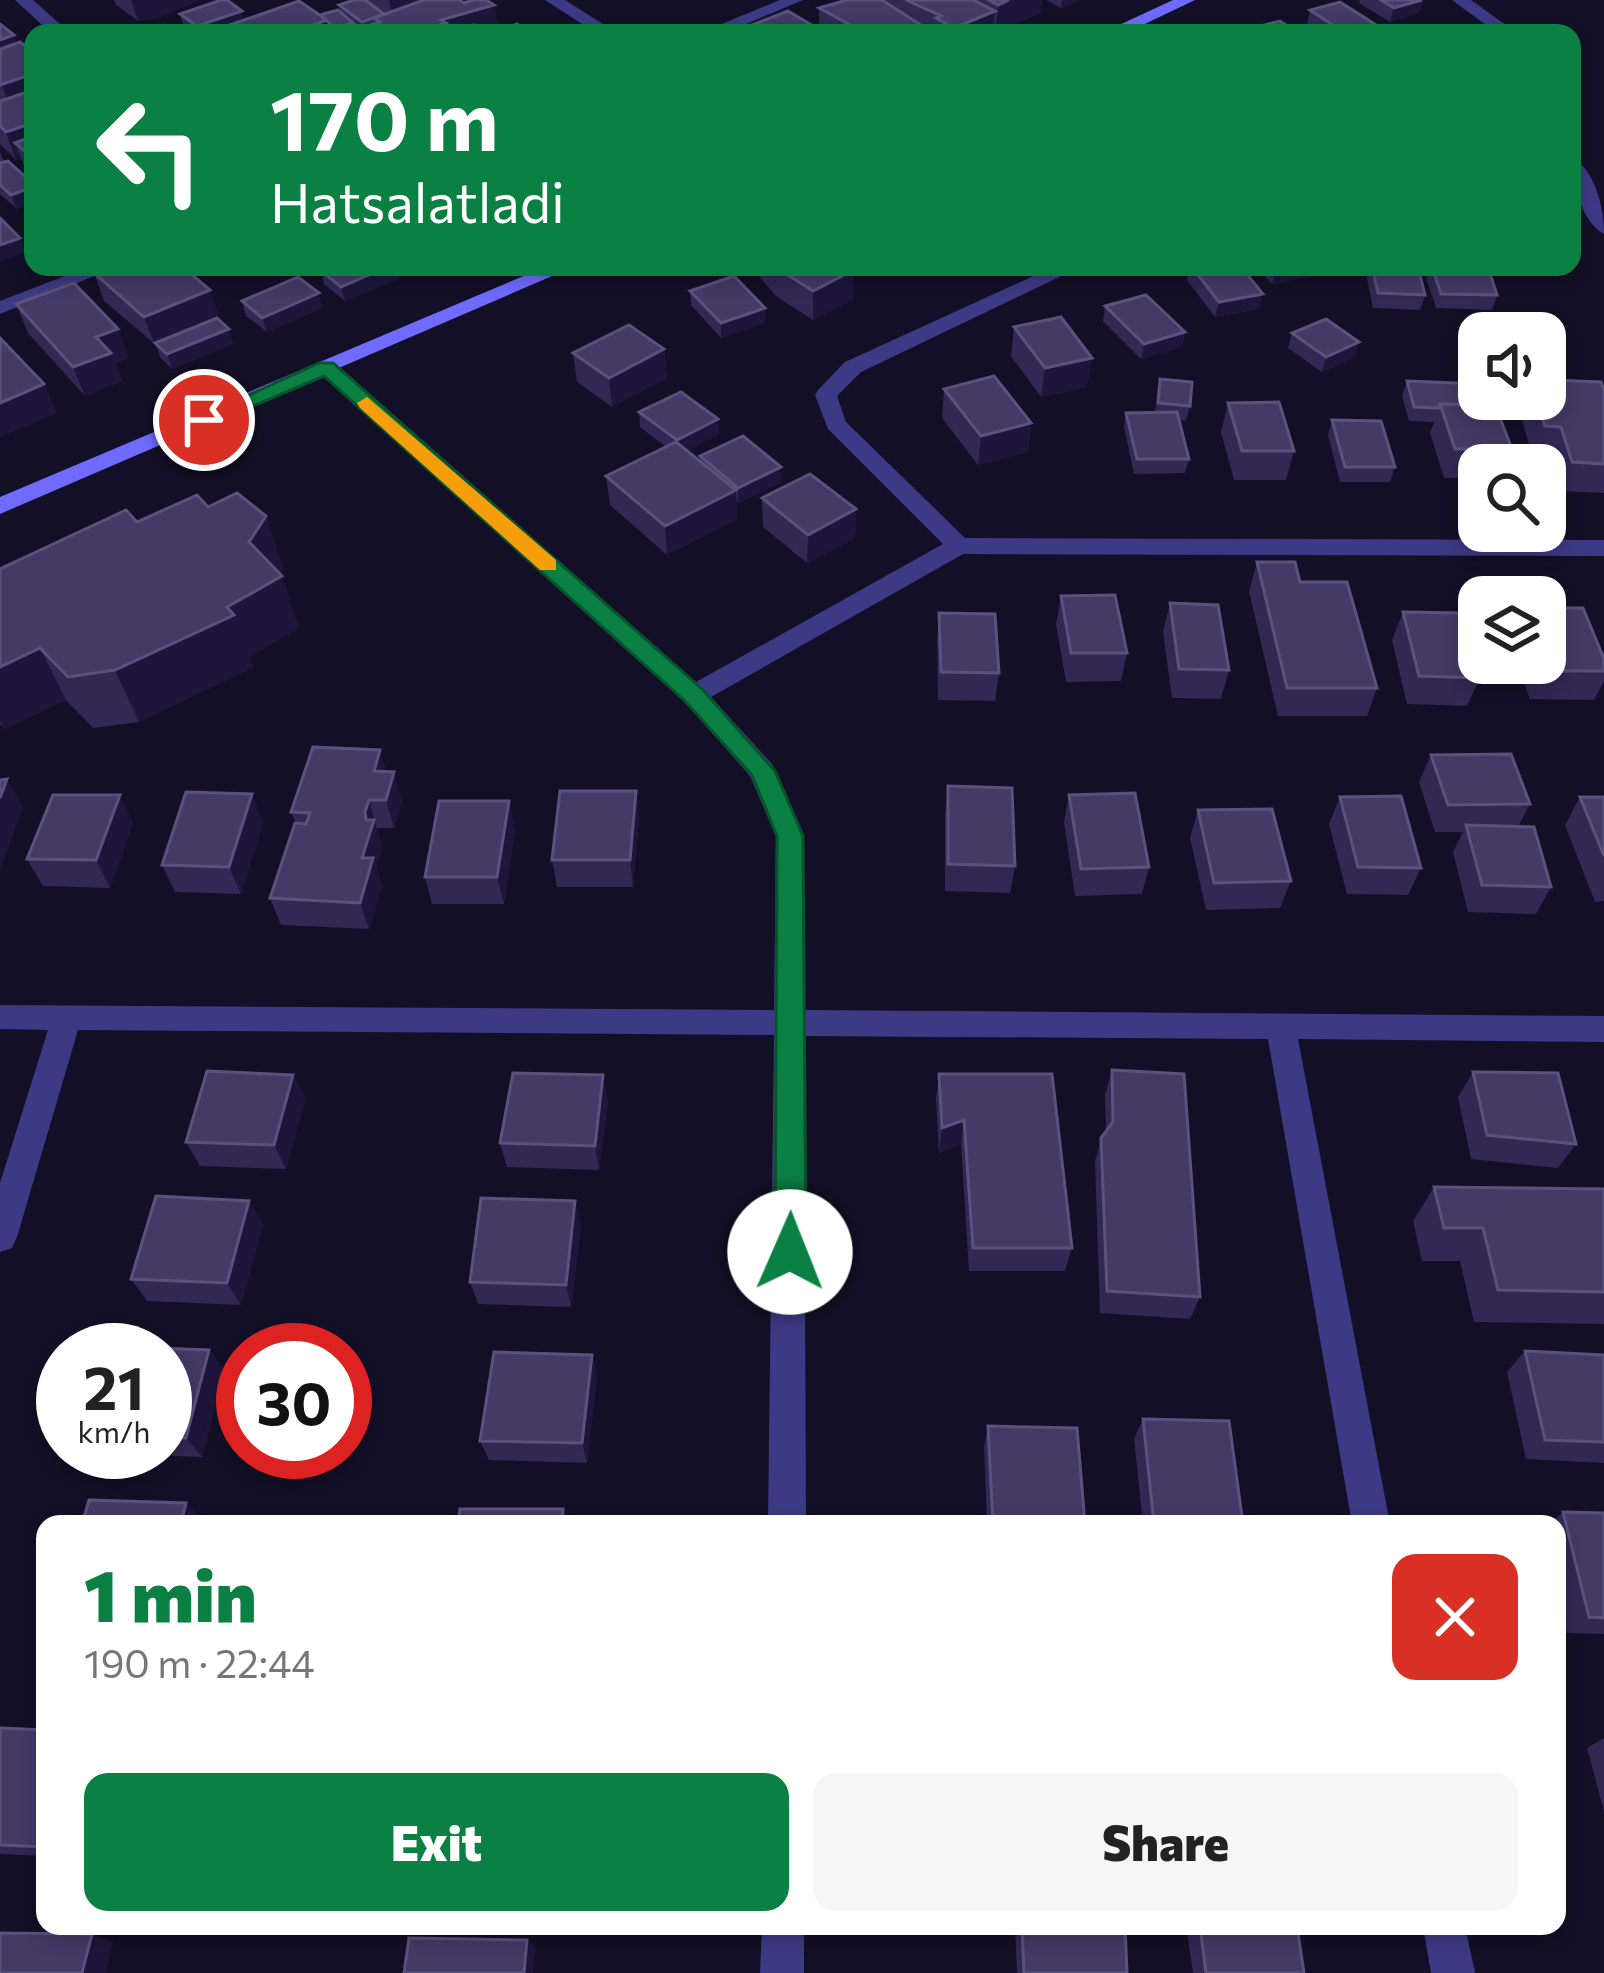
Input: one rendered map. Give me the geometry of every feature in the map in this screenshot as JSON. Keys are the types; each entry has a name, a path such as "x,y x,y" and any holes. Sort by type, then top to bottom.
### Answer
{"street":[{"path":"23,0 51,24"},
{"path":"553,0 593,24"},
{"path":"732,24 795,0"},
{"path":"1132,24 1187,0"},
{"path":"1460,0 1495,24"},
{"path":"1581,181 1604,228"},
{"path":"0,308 83,276"},
{"path":"0,506 542,276"},
{"path":"959,546 836,424 826,395 853,367 1050,276"},
{"path":"326,368 694,695 762,771 790,836 788,1515"},
{"path":"694,695 959,546 1604,548"},
{"path":"0,1017 1604,1029"},
{"path":"0,1238 68,1017"},
{"path":"1281,1028 1369,1515"},
{"path":"782,1973 783,1935"},
{"path":"1446,1935 1453,1973"}],"building":[{"path":"221,0 242,11 203,24 180,14"},
{"path":"365,0 384,14 362,22 339,5"},
{"path":"424,0 486,0 494,5 441,20 443,24 374,24 380,22 374,18"},
{"path":"847,0 882,0 919,24 848,24 819,8"},
{"path":"906,0 973,0 995,11 964,24 947,24 936,18 941,16"},
{"path":"1381,0 1422,0 1394,8"},
{"path":"299,1 327,20 316,24 233,24"},
{"path":"1340,2 1374,24 1331,24 1310,10"},
{"path":"338,10 353,23 330,24 320,15"},
{"path":"788,11 810,24 754,24"},
{"path":"0,24 14,35 0,40"},
{"path":"24,45 24,77 0,85 0,49"},
{"path":"24,93 24,126 6,132 0,126 0,101"},
{"path":"8,161 24,176 24,190 11,195 0,185 0,163"},
{"path":"0,218 20,238 0,245"},
{"path":"97,276 194,276 210,290 144,317"},
{"path":"327,276 366,276 341,287"},
{"path":"734,276 765,308 721,323 690,291"},
{"path":"789,276 842,276 813,291"},
{"path":"1199,276 1248,276 1263,294 1219,302"},
{"path":"1374,276 1420,276 1425,295 1378,293"},
{"path":"1435,276 1491,276 1497,295 1441,294"},
{"path":"298,277 319,293 262,318 242,301"},
{"path":"74,283 118,329 96,337 111,353 73,367 16,304"},
{"path":"1146,295 1185,332 1144,344 1105,306"},
{"path":"1061,317 1092,358 1045,368 1014,327"},
{"path":"217,318 229,329 167,354 155,343"},
{"path":"1326,319 1359,342 1326,357 1292,333"},
{"path":"629,325 664,349 609,378 573,353"},
{"path":"0,338 44,384 0,403"},
{"path":"994,376 1031,423 981,436 944,389"},
{"path":"1160,379 1192,382 1190,406 1158,403"},
{"path":"1407,381 1458,383 1458,404 1414,407"},
{"path":"1566,381 1601,382 1604,464 1572,462 1561,427 1545,426 1543,420 1566,420"},
{"path":"681,392 718,419 677,440 639,412"},
{"path":"1279,402 1294,451 1242,451 1228,403"},
{"path":"1440,404 1458,404 1458,420 1501,420 1510,444 1458,444 1455,449"},
{"path":"1177,412 1189,459 1137,459 1126,413"},
{"path":"1332,420 1381,421 1395,467 1345,467"},
{"path":"743,436 781,467 738,488 700,456"},
{"path":"676,442 736,490 665,526 606,476"},
{"path":"810,474 856,509 808,535 762,498"},
{"path":"237,493 266,516 249,542 282,576 227,607 234,615 115,670 68,677 40,648 0,667 0,569 126,510 137,522 197,495 208,507"},
{"path":"1257,562 1295,562 1300,582 1347,582 1377,688 1287,688"},
{"path":"1115,595 1127,653 1071,653 1061,596"},
{"path":"1170,603 1218,605 1229,670 1179,669"},
{"path":"1566,608 1583,608 1604,659 1604,671 1566,671"},
{"path":"1403,612 1458,613 1458,677 1419,676"},
{"path":"939,613 995,614 999,673 941,672"},
{"path":"313,747 380,750 374,771 394,772 386,800 369,800 365,812 366,820 374,820 362,858 373,858 360,903 270,898 295,823 306,824 310,813 291,812"},
{"path":"1511,754 1530,804 1448,805 1431,755"},
{"path":"948,786 1012,788 1015,866 948,864"},
{"path":"560,791 636,791 630,860 552,860"},
{"path":"186,792 252,794 229,867 162,865"},
{"path":"1135,793 1149,867 1081,869 1069,795"},
{"path":"53,795 120,795 96,860 27,859"},
{"path":"1401,796 1421,868 1358,867 1340,797"},
{"path":"1580,797 1604,797 1604,856"},
{"path":"439,801 509,801 497,877 425,877"},
{"path":"1272,809 1291,881 1214,883 1198,810"},
{"path":"1466,825 1534,827 1551,887 1482,885"},
{"path":"1112,1070 1184,1074 1200,1297 1107,1291 1101,1138 1113,1122"},
{"path":"207,1071 293,1075 274,1145 186,1142"},
{"path":"1473,1072 1558,1073 1576,1144 1487,1135"},
{"path":"513,1073 603,1075 595,1146 500,1143"},
{"path":"939,1074 1052,1074 1072,1248 973,1248 964,1120 942,1128"},
{"path":"1434,1187 1604,1189 1604,1292 1498,1290 1483,1228 1444,1228"},
{"path":"156,1196 249,1201 227,1283 131,1279"},
{"path":"481,1198 575,1201 566,1285 470,1282"},
{"path":"192,1349 209,1350 192,1415"},
{"path":"1525,1351 1604,1355 1604,1442 1545,1440"},
{"path":"494,1352 592,1355 582,1443 480,1441"},
{"path":"1143,1419 1229,1421 1242,1515 1153,1515"},
{"path":"988,1426 1077,1428 1084,1515 993,1515"},
{"path":"89,1500 186,1503 183,1515 85,1515"},
{"path":"460,1509 563,1509 563,1515 459,1515"},
{"path":"1604,1513 1604,1618 1589,1617 1564,1515"},
{"path":"0,1728 36,1730 36,1847 0,1845"},
{"path":"0,1933 92,1935 82,1973 0,1973"},
{"path":"1022,1935 1125,1935 1127,1973 1024,1973"},
{"path":"1201,1935 1298,1935 1304,1973 1206,1973"},
{"path":"409,1938 527,1940 524,1973 404,1973"}],"slow traffic":[{"path":"367,403 548,565"}],"route":[{"path":"204,420 326,368 694,695 762,771 790,836 790,1252"}]}
